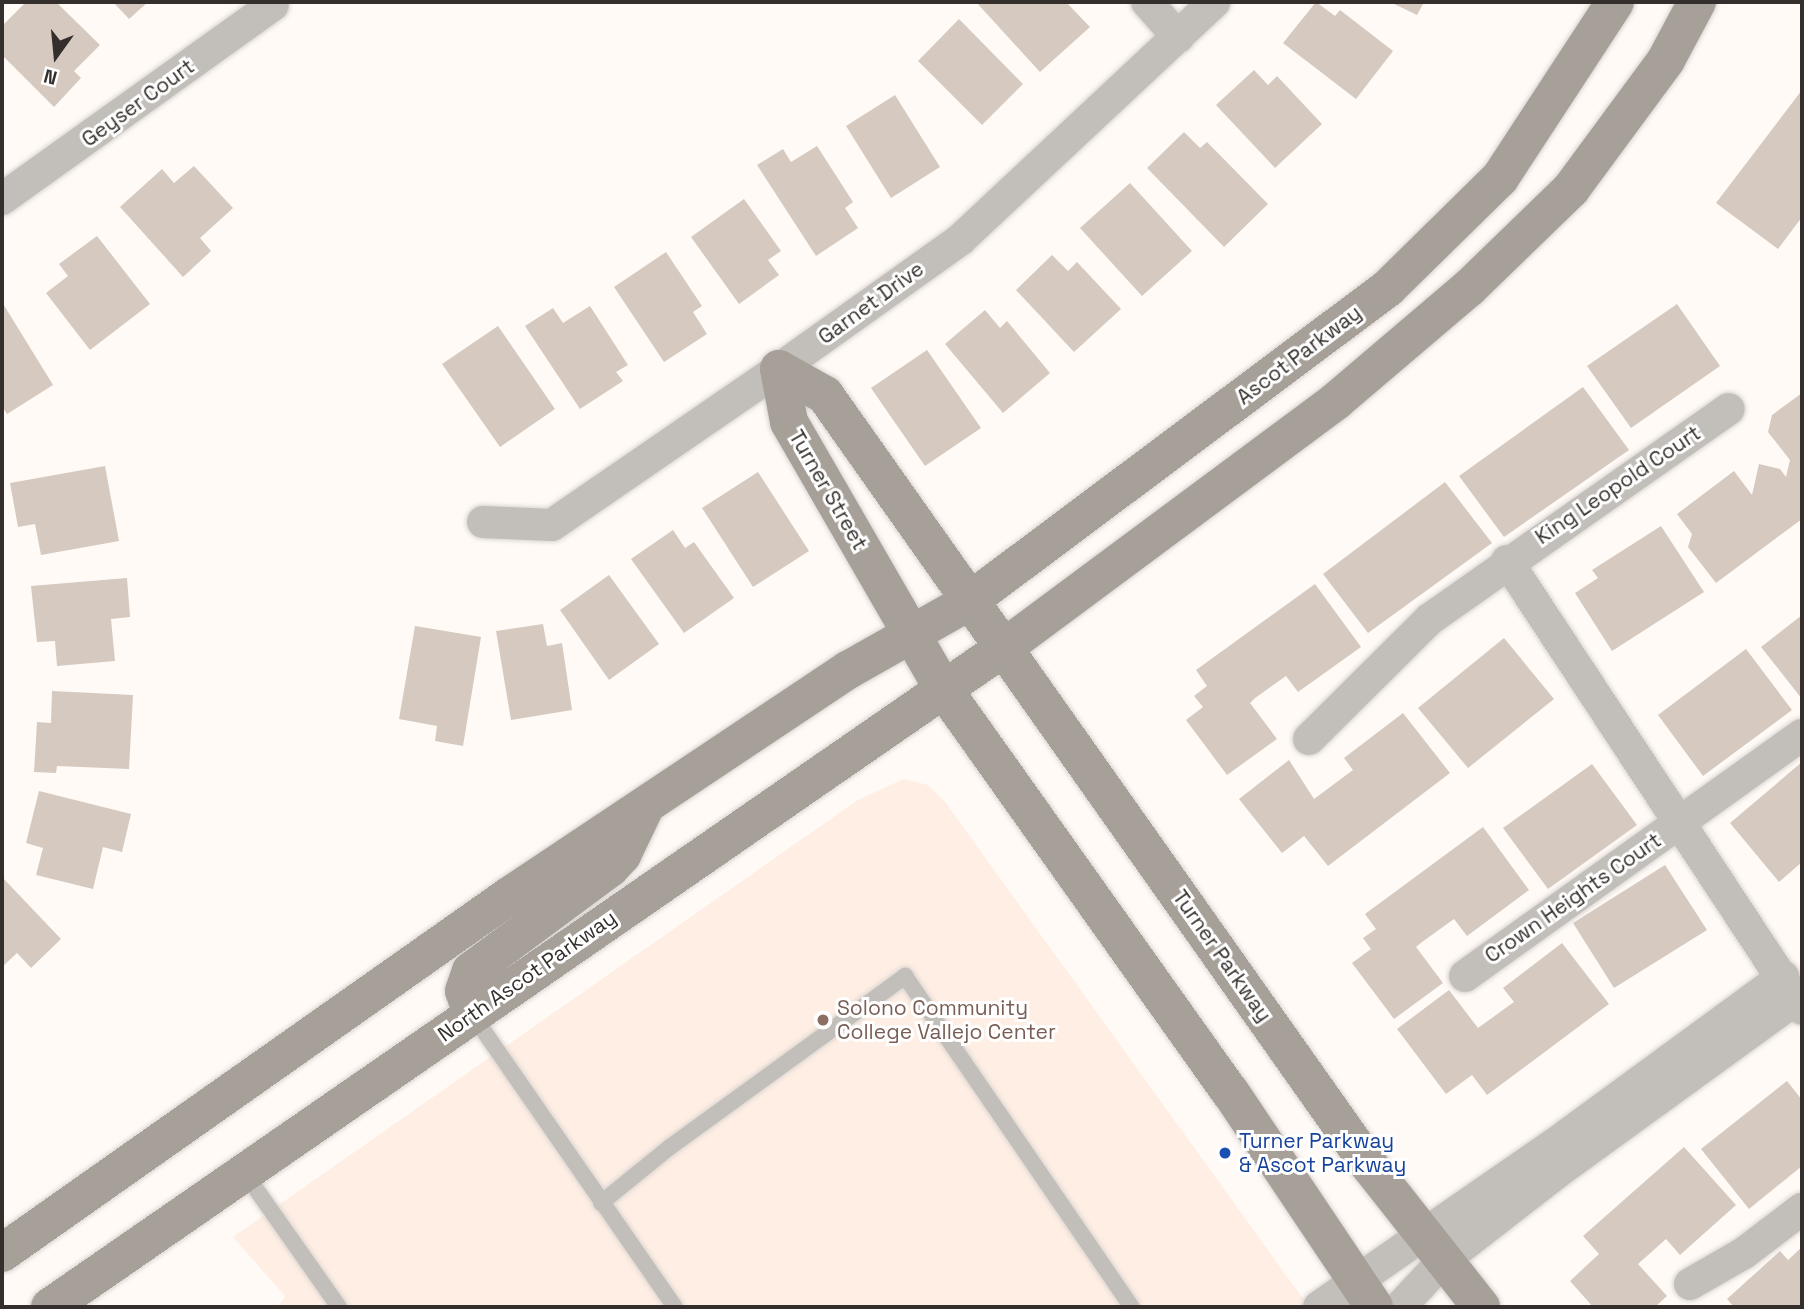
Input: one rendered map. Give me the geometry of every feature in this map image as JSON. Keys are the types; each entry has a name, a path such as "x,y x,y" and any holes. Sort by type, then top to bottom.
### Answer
{"main road":[{"name":"Ascot Parkway","path":"910,632 968,602 1388,288 1500,178 1615,2"},
{"path":"1006,647 1336,401 1469,288 1571,189 1666,60 1697,2"},
{"path":"779,369 825,395 968,602"},
{"name":"Turner Street","path":"779,369 789,422 942,687"},
{"name":"Turner Parkway","path":"968,602 1006,647 1432,1249 1480,1307"},
{"path":"4,1249 646,805 910,632"},
{"name":"North Ascot Parkway","path":"50,1307 942,687 1006,647"},
{"path":"942,687 1231,1093 1364,1294"},
{"path":"472,1014 464,990 471,971 610,868 622,855 646,805"}],"street":[{"path":"1147,2 1178,37"},
{"name":"Garnet Drive","path":"483,522 552,525 779,369 961,239 1214,2"},
{"name":"Geyser Court","path":"2,199 273,5"},
{"name":"King Leopold Court","path":"1309,739 1430,619 1507,561 1729,409"},
{"path":"1319,1307 1364,1294 1432,1249 1603,1123 1794,995 1507,561"},
{"name":"Crown Heights Court","path":"1465,976 1802,735"},
{"path":"1690,1284 1744,1253 1802,1209"},
{"path":"1400,1307 1432,1249"}],"lane":[{"path":"601,1203 670,1147 905,976 1132,1307"},
{"path":"472,1014 675,1307"},
{"path":"244,1171 339,1307"}],"shaded area":[{"name":"Solono Community College Vallejo Center","path":"904,779 928,785 945,802 1309,1307 278,1307 285,1296 233,1237 858,800"}],"building":[{"path":"26,2 56,2 100,45 74,71 81,78 54,107 2,55 2,26"},
{"path":"113,2 148,2 129,19"},
{"path":"976,2 1066,2 1090,27 1040,72"},
{"path":"1316,2 1335,16 1340,10 1393,51 1356,99 1283,43"},
{"path":"1390,2 1424,2 1417,15"},
{"path":"959,19 1023,84 982,125 918,61"},
{"path":"1254,70 1268,85 1277,76 1322,124 1275,168 1216,105"},
{"path":"1802,90 1802,217 1778,249 1716,203"},
{"path":"895,95 940,167 891,198 846,126"},
{"path":"1184,132 1200,148 1207,142 1268,204 1224,247 1147,168"},
{"path":"817,146 853,202 845,208 858,228 816,256 757,165 783,149 791,162"},
{"path":"194,166 233,208 200,238 211,251 183,277 120,207 162,169 174,183"},
{"path":"1130,183 1192,251 1142,296 1080,228"},
{"path":"744,199 781,251 768,260 779,275 739,304 691,237"},
{"path":"97,236 150,304 90,350 46,293 68,276 59,264"},
{"path":"666,252 702,306 693,312 707,334 664,362 614,287"},
{"path":"1052,255 1068,271 1077,262 1121,309 1074,352 1016,290"},
{"path":"2,302 53,385 7,414 2,406"},
{"path":"1677,304 1720,366 1631,428 1587,366"},
{"path":"590,306 628,365 616,372 623,381 580,409 525,326 553,308 563,323"},
{"path":"985,310 1000,328 1007,321 1050,373 1003,413 945,344"},
{"path":"498,326 555,409 500,447 442,364"},
{"path":"927,350 981,428 925,466 871,388"},
{"path":"1583,387 1629,450 1504,537 1459,476"},
{"path":"1802,393 1802,519 1716,583 1688,547 1692,534 1677,514 1734,471 1752,495 1759,464 1780,469 1786,477 1790,460 1768,432 1772,415"},
{"path":"105,466 119,541 41,555 35,524 18,527 10,483"},
{"path":"758,472 809,551 753,587 702,508"},
{"path":"1445,482 1492,543 1368,633 1323,574"},
{"path":"1661,526 1704,592 1612,651 1575,593 1598,578 1592,570"},
{"path":"673,530 685,548 694,542 734,598 684,633 631,559"},
{"path":"609,575 659,644 609,680 560,610"},
{"path":"127,578 130,617 111,619 115,661 57,666 55,641 37,642 31,586"},
{"path":"1315,584 1361,647 1298,692 1286,676 1255,698 1250,703 1277,739 1227,775 1186,720 1203,707 1194,696 1207,686 1196,670"},
{"path":"1802,615 1802,699 1761,647"},
{"path":"543,624 547,646 562,643 572,710 511,720 496,631"},
{"path":"415,626 481,637 463,746 435,741 437,726 399,719"},
{"path":"1504,638 1554,699 1468,768 1418,708"},
{"path":"1746,649 1792,710 1703,776 1658,715"},
{"path":"52,691 133,695 129,769 57,766 56,773 34,772 37,722 51,723"},
{"path":"1403,713 1450,773 1328,866 1304,836 1282,853 1239,799 1289,760 1314,799 1353,770 1344,758"},
{"path":"1802,762 1802,862 1779,882 1730,823"},
{"path":"1592,764 1637,825 1548,889 1503,828"},
{"path":"39,791 131,814 122,852 103,847 93,889 36,875 43,848 26,843"},
{"path":"1483,827 1529,890 1467,936 1454,919 1416,947 1443,983 1394,1019 1352,963 1371,949 1363,938 1376,929 1365,914"},
{"path":"1665,865 1707,930 1614,988 1573,923"},
{"path":"2,877 61,939 31,968 17,953 2,967"},
{"path":"1562,943 1609,1004 1487,1095 1472,1075 1446,1094 1397,1029 1449,990 1478,1028 1514,1002 1503,988"},
{"path":"1787,1081 1802,1100 1802,1166 1749,1209 1701,1149"},
{"path":"1684,1147 1736,1205 1680,1255 1666,1239 1638,1264 1667,1296 1655,1307 1593,1307 1570,1281 1599,1254 1583,1236"},
{"path":"1802,1247 1802,1307 1734,1307 1727,1299 1780,1251 1788,1260"}],"place":[{"name":"Solono Community College Vallejo Center","path":"823,1020"},
{"name":"Turner Parkway & Ascot Parkway","path":"1225,1153"}]}
